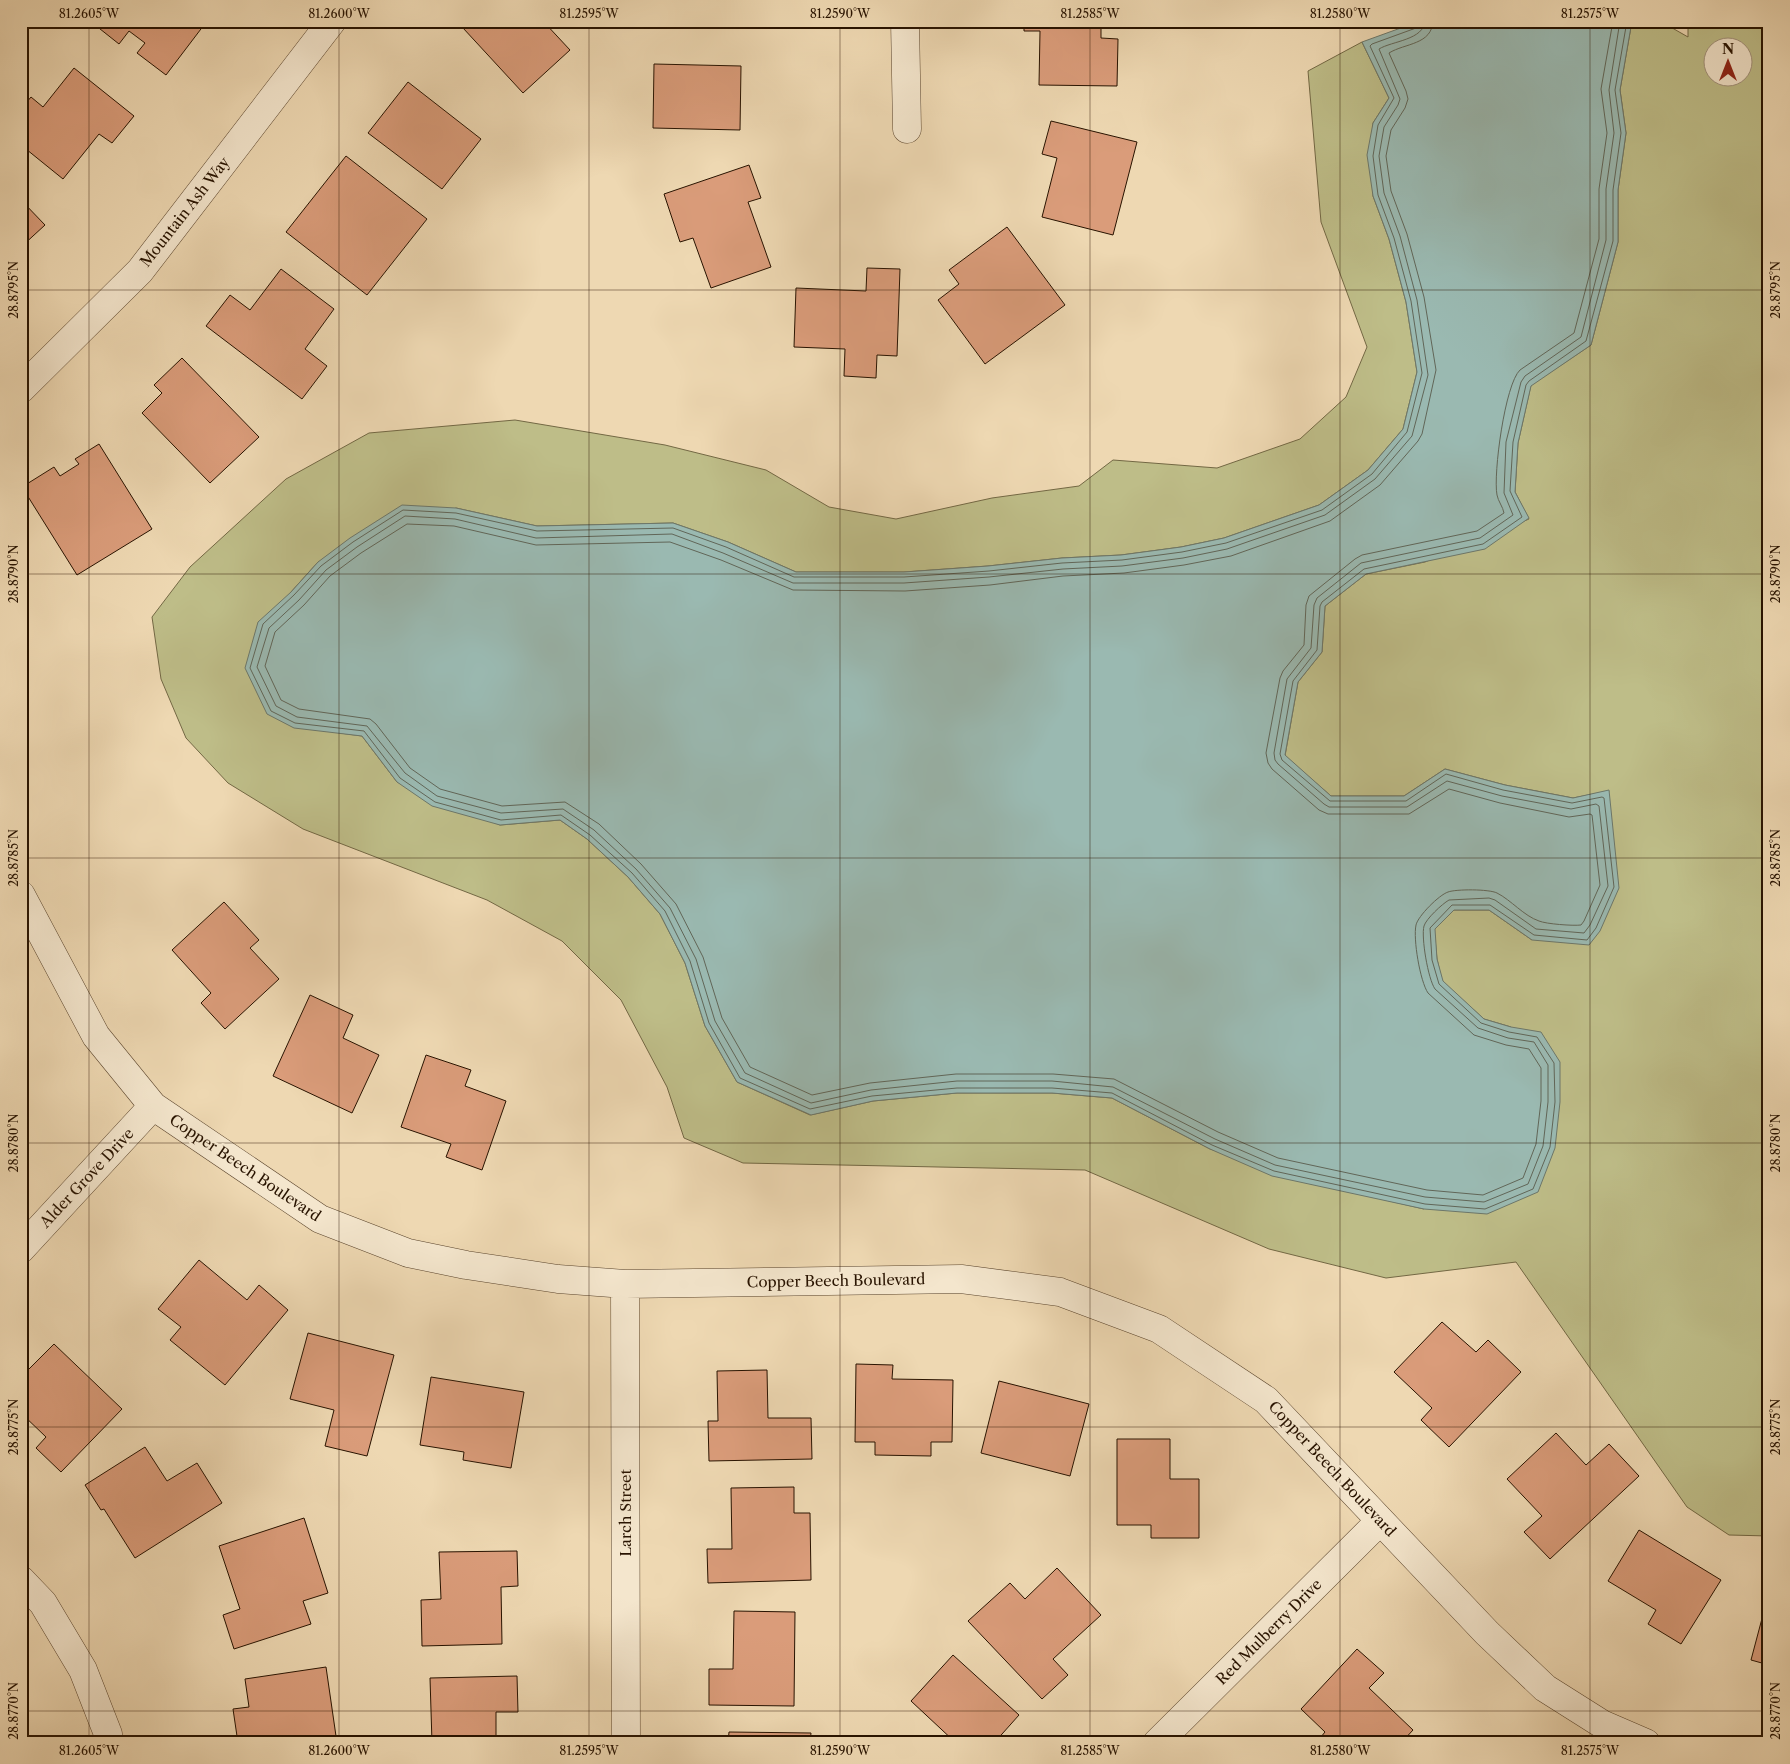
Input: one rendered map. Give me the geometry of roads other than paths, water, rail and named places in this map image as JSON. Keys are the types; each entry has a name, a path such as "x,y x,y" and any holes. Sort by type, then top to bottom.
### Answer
{"street":[{"name":"Mountain Ash Way","path":"21,389 140,271 332,21"},
{"path":"905,21 907,129"},
{"name":"Copper Beech Boulevard","path":"21,895 96,1036 153,1106 320,1219 408,1254 549,1278 626,1284 961,1279 1060,1292 1159,1328 1266,1400 1486,1633 1545,1688 1602,1724 1646,1743"},
{"name":"Alder Grove Drive","path":"21,1249 153,1106"},
{"name":"Larch Street","path":"626,1284 626,1743"},
{"name":"Red Mulberry Drive","path":"1158,1743 1380,1521"},
{"path":"21,1580 43,1603 83,1670 108,1734 109,1743"}],"water":[{"path":"1420,21 1632,21 1620,90 1626,133 1618,190 1618,242 1591,345 1531,386 1518,443 1515,492 1529,518 1485,549 1366,574 1325,606 1322,652 1298,682 1285,755 1331,796 1404,796 1445,769 1505,785 1573,798 1609,790 1619,888 1600,931 1589,945 1532,940 1489,910 1454,910 1435,929 1437,959 1443,981 1484,1019 1511,1027 1541,1032 1560,1062 1560,1102 1555,1148 1538,1192 1487,1214 1424,1209 1272,1176 1210,1149 1112,1098 1052,1093 957,1093 873,1101 811,1115 737,1082 705,1026 685,963 660,914 628,877 587,839 560,820 500,825 432,806 397,782 362,736 294,728 267,714 245,668 258,622 291,592 318,562 350,538 402,505 456,508 537,526 673,523 728,542 796,572 904,572 1062,558 1121,555 1181,547 1224,538 1319,505 1368,470 1403,429 1417,372 1406,302 1389,239 1373,196 1367,155 1373,123 1389,98 1362,42"}]}
